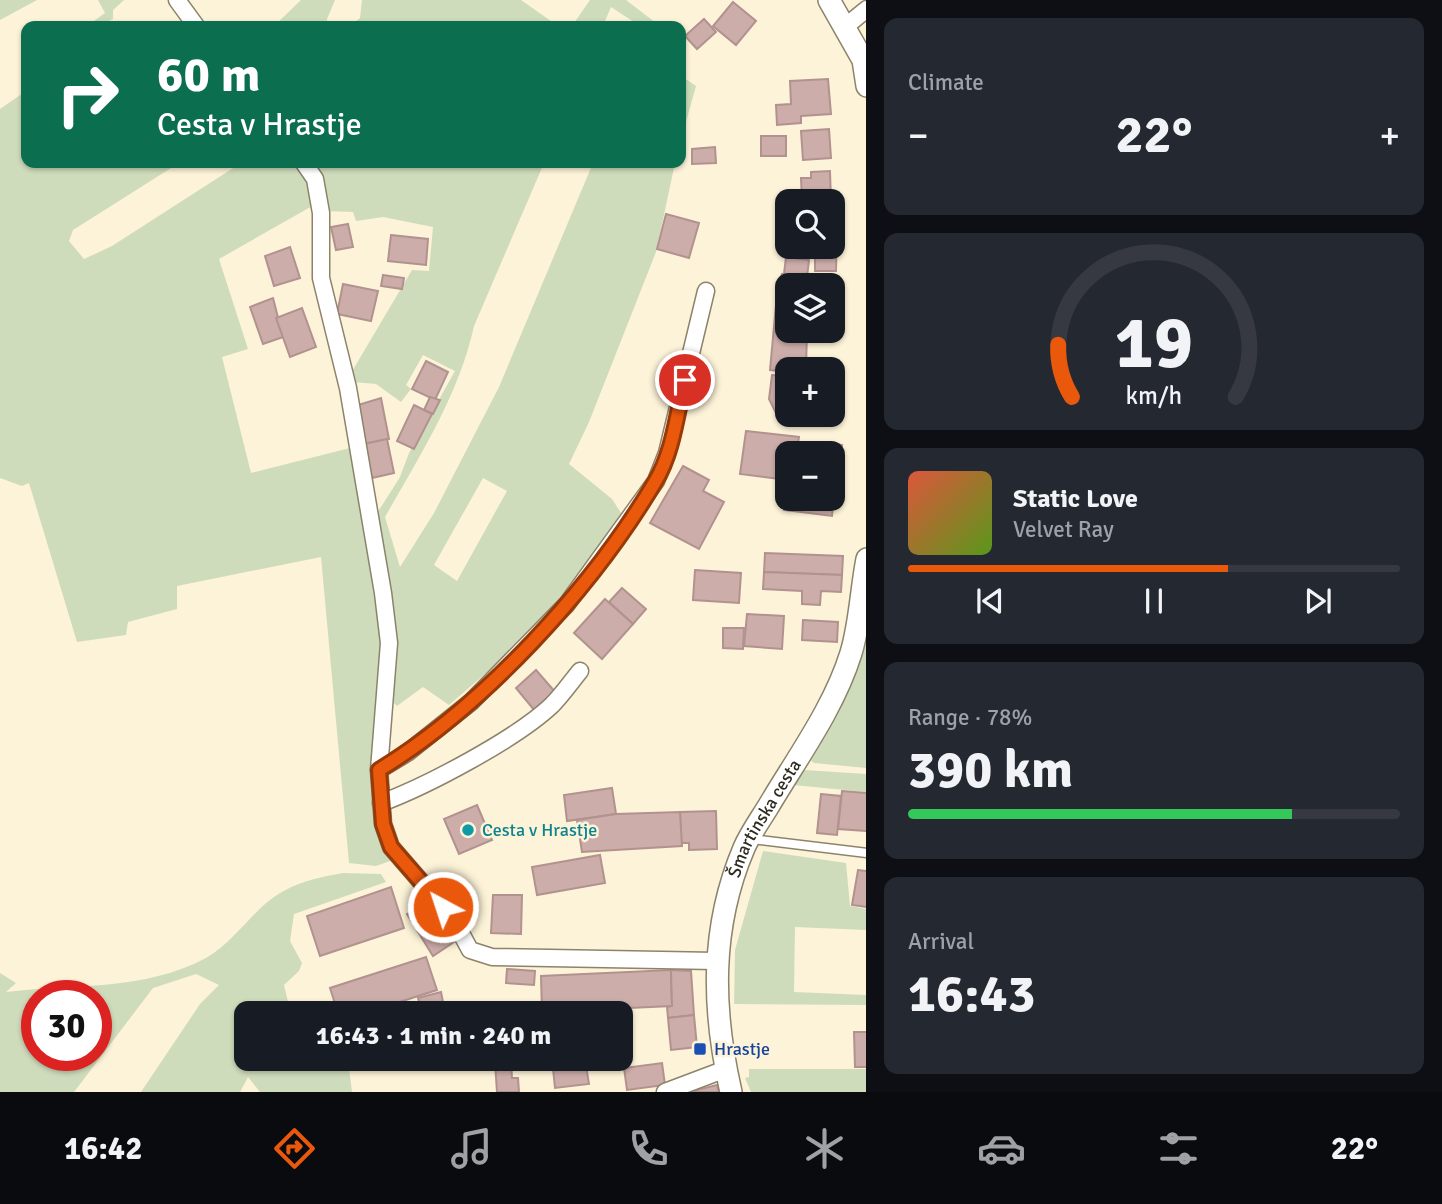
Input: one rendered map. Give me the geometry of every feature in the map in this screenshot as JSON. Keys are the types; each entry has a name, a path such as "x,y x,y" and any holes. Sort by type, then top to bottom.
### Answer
{"main road":[{"path":"829,0 865,60 866,86"},
{"name":"Šmartinska cesta","path":"731,1092 716,1017 716,961 727,905 749,839 817,724 844,672 852,651 866,559"}],"street":[{"path":"177,0 192,21"},
{"path":"846,26 865,10"},
{"path":"307,168 315,179 319,202 321,278 348,388 383,593 389,643 379,770 383,824 391,847 454,920 470,950 492,957 716,961"},
{"path":"379,770 407,753 471,702 567,604 656,481 667,453 706,291"},
{"path":"381,803 408,794 513,732 551,706 580,671"},
{"path":"665,1092 726,1069"}],"lane":[{"path":"749,839 866,853"}],"green space":[{"path":"0,0 37,0 0,20"},
{"path":"98,0 124,0 113,10 113,19 94,21 105,13"},
{"path":"301,0 335,0 327,21 279,21"},
{"path":"362,0 521,0 551,21 356,21 360,18"},
{"path":"590,0 626,0 653,21 632,21 611,7 605,21 575,21"},
{"path":"686,79 696,86 686,122"},
{"path":"21,94 21,168 171,168 73,230 69,241 84,259 112,246 233,168 299,168 309,183 314,205 219,259 248,349 222,357 251,473 350,448 385,644 372,768 373,813 380,836 393,860 376,866 349,863 321,557 177,586 177,609 128,622 126,635 77,642 29,483 22,486 0,478 0,109"},
{"path":"313,168 542,168 474,326 459,377 424,448 385,517 400,567 434,513 499,387 591,168 674,168 656,252 589,422 569,464 612,499 621,513 586,568 544,617 449,705 423,687 397,706 390,699 376,515 400,477 409,453 455,371 423,355 406,385 411,389 401,402 376,384 352,382 351,373 412,270 429,271 433,227 383,217 356,221 353,212 326,211","holes":["483,478 507,491 457,581 434,565"]},
{"path":"866,642 866,768 814,763 809,759 850,688"},
{"path":"804,770 866,774 866,792 793,785"},
{"path":"763,851 846,863 850,906 866,909 866,930 795,927 794,992 866,995 866,1005 734,1004 735,950"},
{"path":"343,873 381,874 386,882 294,914 290,941 302,963 299,971 284,985 288,1001 234,1001 234,1071 349,1071 352,1092 260,1092 248,1077 240,1092 141,1092 200,1004 219,985 196,974 153,988 112,1042 112,984 158,976 183,969 206,958 230,940 274,897 312,880"},
{"path":"0,973 16,983 6,992 21,991 21,1071 90,1071 74,1092 0,1092"},
{"path":"749,1069 866,1069 866,1092 751,1092 745,1078 749,1077"}],"building":[{"path":"733,2 756,21 736,45 713,26"},
{"path":"704,19 716,32 697,49 686,35"},
{"path":"828,79 831,114 801,116 801,123 777,125 776,105 791,104 790,81"},
{"path":"829,129 831,158 803,160 801,131"},
{"path":"761,136 786,136 786,156 761,156"},
{"path":"715,147 716,163 692,164 692,149"},
{"path":"830,171 831,189 801,189 801,178 811,178 811,172"},
{"path":"666,214 699,223 689,258 657,249"},
{"path":"348,224 353,247 336,250 331,227"},
{"path":"391,235 428,239 426,265 388,261"},
{"path":"290,247 300,278 274,286 265,256"},
{"path":"786,259 809,260 807,273 784,273"},
{"path":"815,259 836,259 836,271 815,271"},
{"path":"383,275 404,278 402,289 381,286"},
{"path":"343,284 378,291 371,321 337,314"},
{"path":"273,298 283,337 263,344 250,307"},
{"path":"302,308 316,347 290,357 276,318"},
{"path":"775,316 775,343 807,343 806,357 775,357 775,371 770,370"},
{"path":"426,361 448,372 435,400 412,389"},
{"path":"772,375 775,375 775,411 769,399"},
{"path":"430,397 440,400 433,414 424,410"},
{"path":"381,398 389,439 364,444 355,406"},
{"path":"414,405 432,414 414,449 397,441"},
{"path":"746,431 799,437 798,441 775,441 775,478 740,474"},
{"path":"387,439 394,473 372,478 364,444"},
{"path":"683,466 709,480 703,491 724,502 699,549 650,523"},
{"path":"792,511 833,511 832,516"},
{"path":"765,553 843,556 842,575 764,572"},
{"path":"695,570 741,573 739,603 693,600"},
{"path":"764,572 842,575 841,592 821,591 820,605 802,604 802,591 763,589"},
{"path":"622,588 646,609 633,624 609,602"},
{"path":"605,599 633,624 602,659 574,633"},
{"path":"747,614 784,616 782,649 744,646"},
{"path":"803,620 838,622 837,642 802,640"},
{"path":"723,628 744,628 743,649 723,648"},
{"path":"536,670 556,693 535,711 516,688"},
{"path":"612,788 616,814 567,821 564,795"},
{"path":"842,791 866,793 866,831 838,829"},
{"path":"821,794 841,796 837,835 817,833"},
{"name":"Cesta v Hrastje","path":"477,805 492,840 459,854 444,819"},
{"path":"716,811 717,849 689,850 689,843 681,843 680,812"},
{"path":"680,812 682,846 582,852 577,820 616,814"},
{"path":"600,855 605,883 537,895 532,867"},
{"path":"858,870 866,871 866,907 852,905"},
{"path":"391,887 404,928 320,956 307,916"},
{"path":"493,895 522,895 521,934 491,933"},
{"path":"432,899 457,940 433,956 407,914"},
{"path":"426,957 437,990 403,1001 334,1001 330,988"},
{"path":"507,969 535,971 534,985 506,983"},
{"path":"671,970 672,1006 633,1008 633,1001 542,1001 541,976"},
{"path":"671,970 691,971 694,1015 668,1018 667,1007 672,1006"},
{"path":"441,992 443,1001 419,1001 418,998"},
{"path":"694,1015 697,1047 671,1050 668,1018"},
{"path":"854,1032 866,1032 866,1067 855,1067"},
{"path":"662,1063 665,1085 627,1090 624,1071 633,1071 633,1067"},
{"path":"496,1071 512,1071 512,1078 518,1078 519,1092 497,1092"},
{"path":"553,1071 587,1071 589,1084 555,1088"},
{"path":"717,1085 719,1092 689,1092"}],"place":[{"name":"Cesta v Hrastje","path":"468,830"},
{"name":"Hrastje","path":"700,1049"}],"route":[{"path":"443,907 391,847 383,824 379,770 407,753 471,702 567,604 656,481 667,453 685,380"}]}
